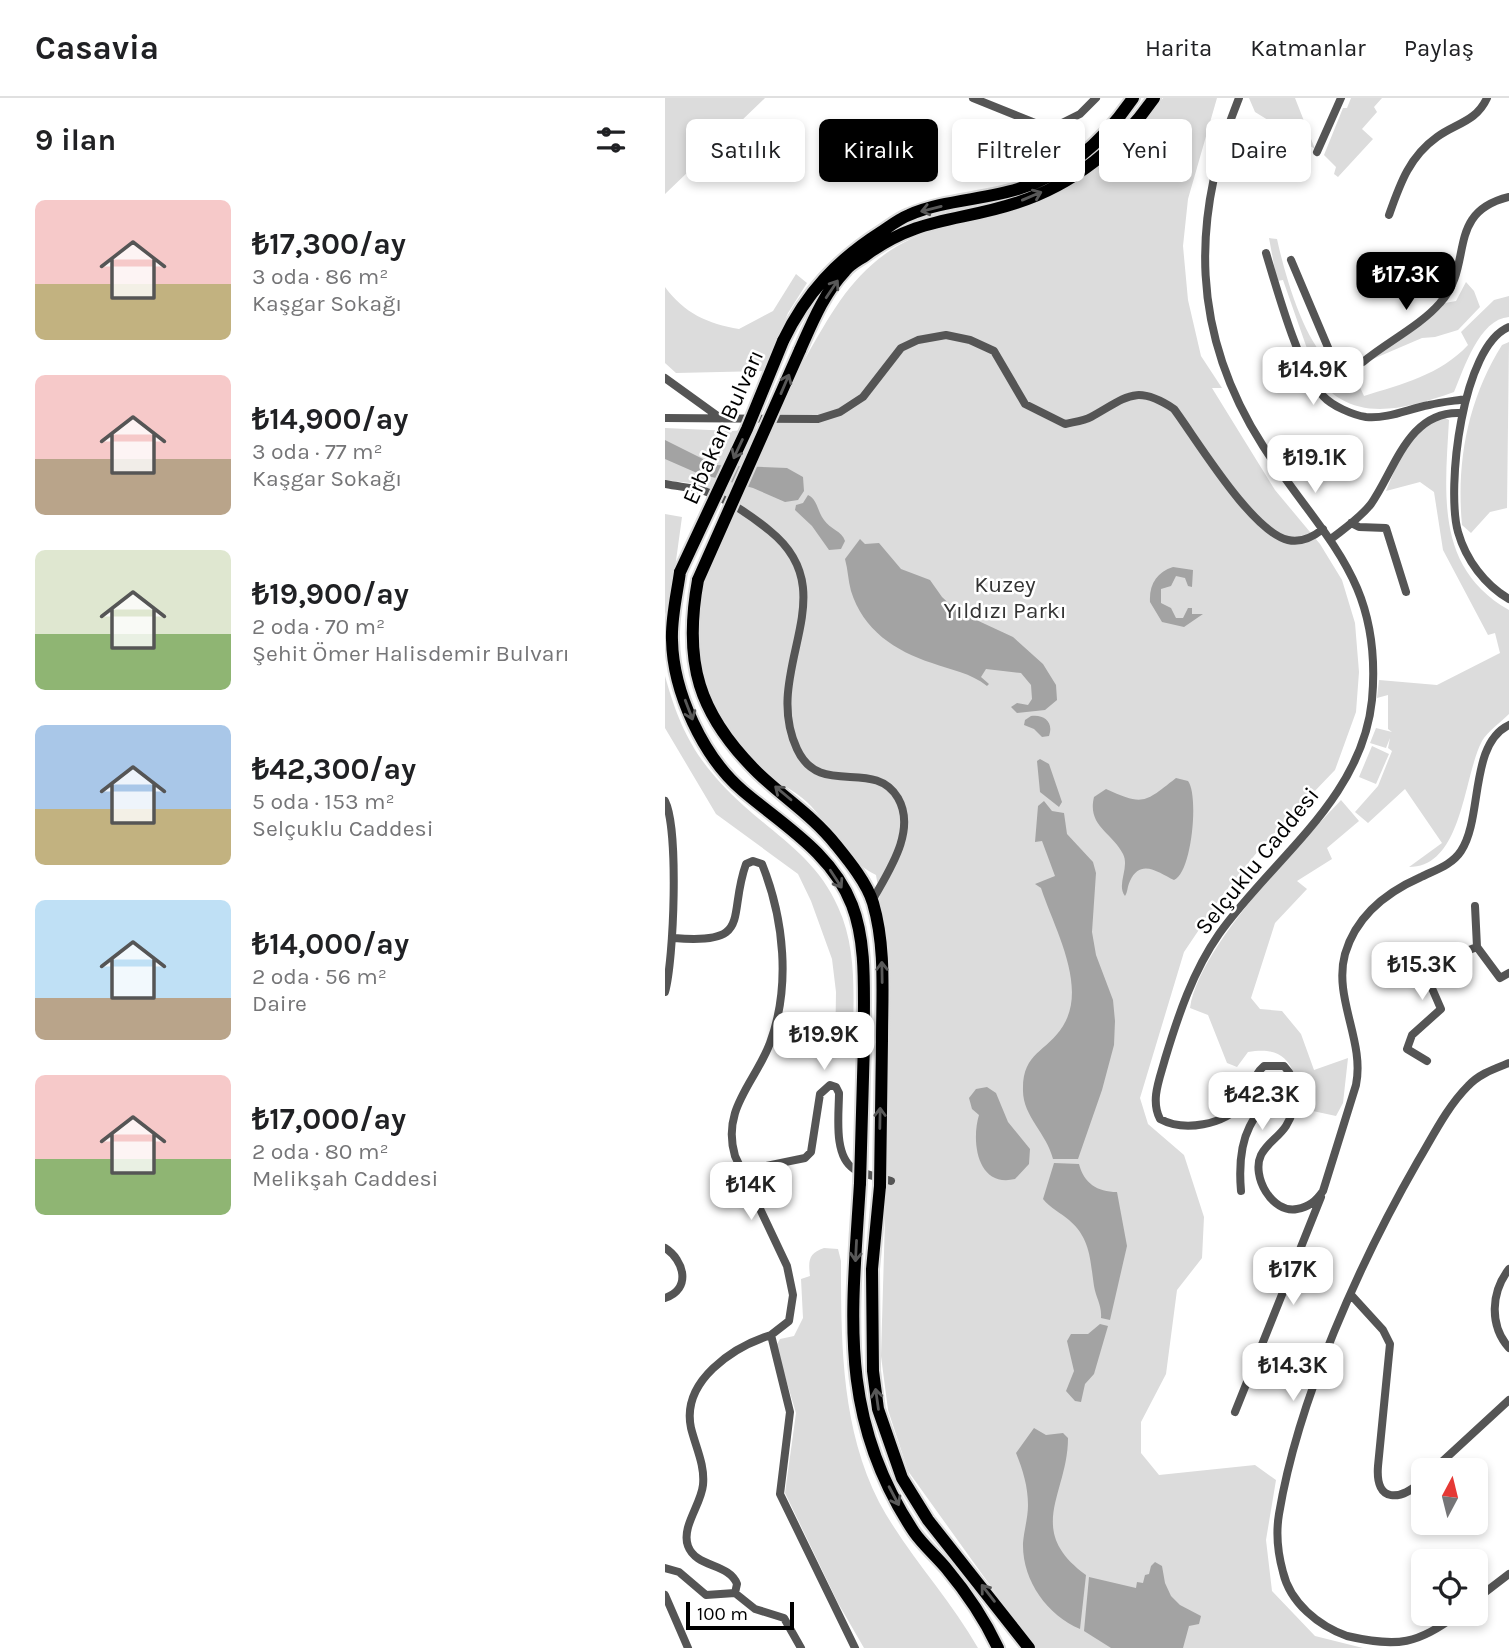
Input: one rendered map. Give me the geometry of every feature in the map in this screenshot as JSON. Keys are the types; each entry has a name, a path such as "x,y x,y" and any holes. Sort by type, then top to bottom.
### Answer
{"highway":[{"name":"Erbakan Bulvarı","path":"999,1648 948,1570 915,1534 870,1447 861,1415 853,1366 864,1042 861,961 852,904 820,853 741,790 716,760 693,720 678,678 672,641 675,606 680,572 747,429 783,341 797,310 820,281 857,247 909,215 1019,189 1060,171 1090,149 1133,98"},
{"name":"Erbakan Bulvarı","path":"873,901 849,861 817,821 758,773 716,726 696,672 691,638 698,580 820,307 845,270 881,244 917,227 1016,203 1061,184 1106,152 1140,119 1154,98"},
{"path":"873,901 882,963 885,1183 872,1269 873,1371 878,1409 902,1478 928,1520 1029,1648"}],"street":[{"path":"973,98 1050,129 1080,114 1096,98"},
{"name":"Selçuklu Caddesi","path":"1239,98 1218,151 1208,207 1207,297 1212,331 1219,360 1247,420 1331,539 1358,587 1369,627 1373,684 1364,741 1351,771 1333,799 1245,899 1207,952 1172,1036 1156,1096 1157,1112 1160,1119 1179,1126 1213,1122 1231,1114 1243,1103 1257,1072 1264,1066 1284,1066 1292,1077"},
{"path":"1317,152 1341,98"},
{"path":"1389,215 1411,162 1437,136 1471,120 1487,98"},
{"path":"1291,260 1332,357 1350,365 1363,362 1440,304 1451,288 1465,228 1479,210 1509,197"},
{"path":"1266,253 1284,311 1322,396 1341,408 1365,417 1393,415 1430,404 1466,399"},
{"path":"1509,327 1500,330 1485,352 1460,413 1455,458 1455,514 1458,533 1471,562 1493,589 1509,599"},
{"path":"665,418 818,419 840,412 863,397 901,348 918,340 946,335 970,340 994,351 1025,404 1065,424 1089,418 1120,398 1134,393 1158,398 1174,409 1259,523 1288,540 1312,537 1323,529"},
{"path":"665,378 721,418"},
{"path":"1331,539 1372,503 1396,457 1414,433 1437,415 1460,413"},
{"path":"665,484 707,492 762,524 789,546 801,568 805,597 786,691 796,748 805,762 820,774 881,781 892,788 905,815 902,838 873,901"},
{"path":"1352,523 1386,528 1406,592"},
{"path":"665,624 675,606"},
{"path":"665,658 678,678"},
{"path":"1235,1412 1334,1163 1360,1067 1344,990 1346,953 1364,918 1376,904 1404,885 1449,863 1460,853 1471,827 1488,750 1495,737 1509,725"},
{"path":"665,801 671,841 674,938 665,992"},
{"path":"674,938 709,939 726,930 739,911 747,864 753,861 762,864 782,942 783,977 779,1010 770,1044 732,1117 732,1147 787,1266 792,1284 789,1321 771,1335 743,1344 706,1375 691,1409 691,1426 702,1466 703,1482 699,1505 687,1532 687,1543 696,1558 733,1577 737,1584 735,1593"},
{"path":"1475,906 1477,947 1500,978 1509,973"},
{"path":"1427,1061 1407,1049 1412,1035 1441,1009 1431,986 1448,958 1477,947"},
{"path":"1442,1626 1422,1641 1402,1646 1361,1642 1325,1628 1299,1604 1283,1575 1278,1516 1319,1367 1398,1196 1443,1119 1468,1086 1485,1072 1509,1063"},
{"path":"1241,1191 1238,1164 1245,1131 1269,1098 1292,1077"},
{"path":"1292,1077 1293,1111 1286,1126 1260,1157 1261,1180 1276,1204 1293,1210 1316,1201 1323,1191"},
{"path":"741,1171 805,1158 811,1152 820,1094 830,1085 836,1087 839,1093 840,1140 845,1159 853,1168 885,1183"},
{"path":"665,1248 679,1260 683,1275 678,1289 665,1298"},
{"path":"1509,1269 1496,1294 1494,1307 1500,1336 1509,1348"},
{"path":"1352,1296 1383,1330 1390,1344 1379,1485 1386,1493 1397,1496 1411,1490"},
{"path":"771,1335 790,1412 780,1494 855,1648"},
{"path":"1446,1458 1509,1400"},
{"path":"665,1569 679,1572 706,1594 735,1593 755,1609 784,1618 801,1648"},
{"path":"1488,1590 1509,1574"},
{"path":"665,1595 668,1610 688,1648"}],"green space":[{"path":"665,98 765,98 743,119 686,119 686,174 665,194"},
{"name":"Kuzey Yıldızı Parkı","path":"1163,98 1217,98 1211,119 1206,119 1206,136 1188,199 1183,246 1188,300 1201,356 1222,388 1212,388 1275,490 1320,544 1342,580 1355,623 1359,672 1356,712 1335,770 1262,846 1221,897 1184,952 1140,1098 1148,1124 1184,1155 1204,1217 1202,1258 1177,1290 1166,1374 1141,1422 1141,1453 1159,1475 1255,1465 1276,1480 1266,1540 1272,1591 1315,1636 1363,1648 1035,1648 908,1471 888,1410 881,1356 887,1150 886,983 883,917 876,875 865,869 847,852 807,802 763,771 744,752 715,707 700,657 699,604 710,558 736,503 690,483 665,480 665,428 732,431 770,428 791,383 845,294 870,267 901,244 923,234 993,217 1044,200 1077,182 1085,182 1085,177 1099,166 1099,182 1192,182 1192,119 1147,119"},
{"path":"1249,98 1295,98 1303,119 1266,119 1255,112"},
{"path":"1351,98 1382,98 1374,107 1377,112 1362,129 1373,139 1338,177 1334,174 1336,167 1324,155 1343,108 1347,108"},
{"path":"1269,238 1277,239 1290,286 1311,338 1329,361 1353,372 1364,396 1420,377 1445,364 1468,345 1461,332 1494,300 1509,296 1509,317 1489,326 1481,336 1454,392 1391,408 1372,409 1354,405 1337,397 1321,383 1307,363 1311,360 1283,280 1277,281"},
{"path":"796,274 807,283 788,313 765,371 676,373 665,363 665,287 680,304 697,316 739,329 773,311"},
{"path":"1466,282 1474,291 1480,307 1458,330 1422,338 1366,362 1445,303 1456,301"},
{"path":"1509,342 1507,508 1490,512 1471,533 1462,525 1461,501 1467,432 1490,366 1502,345"},
{"path":"1444,417 1449,420 1447,502 1456,551 1468,573 1485,593 1509,610 1509,714 1482,741 1451,837 1441,852 1427,863 1409,867 1442,843 1405,789 1368,823 1355,812 1378,786 1392,751 1388,748 1390,738 1386,748 1370,743 1376,728 1392,732 1388,729 1388,695 1377,698 1379,680 1437,685 1500,653 1495,633 1488,635 1443,550 1434,492 1420,482 1386,491 1401,457 1414,438 1432,422"},
{"path":"665,514 682,517 671,597 665,615"},
{"path":"665,676 685,732 703,762 728,791 809,863 830,891 838,907 852,957 853,1044 835,1056 836,992 832,959 811,901 798,874 716,814 665,728"},
{"path":"1372,746 1389,754 1376,784 1359,777"},
{"path":"1341,800 1359,821 1327,848 1332,859 1297,881 1307,889 1275,923 1251,998 1260,1009 1282,1011 1301,1034 1314,1070 1348,1058 1343,1103 1336,1116 1299,1108 1297,1083 1293,1072 1289,1064 1274,1052 1248,1052 1237,1067 1227,1063 1208,1015 1190,1008 1197,984 1230,928 1276,870"},
{"path":"824,1248 838,1249 841,1261 846,1384 850,1414 866,1473 890,1521 978,1648 864,1648 838,1603 785,1493 796,1413 776,1346 780,1339 794,1336 803,1318 801,1279 810,1276 811,1258 815,1252"}],"shaded area":[{"path":"665,440 715,465 787,468 803,477 804,491 798,500 785,502 753,488 697,473 665,459"},
{"path":"808,495 814,500 822,517 845,541 841,549 829,550 812,526 795,510 796,505 803,503"},
{"path":"860,539 865,544 879,543 901,569 930,580 942,597 957,611 1013,637 1043,664 1056,685 1057,700 1045,710 1017,713 1011,707 1017,703 1028,705 1032,699 1031,685 1021,673 986,669 981,677 989,684 987,686 968,675 905,652 882,637 856,605 850,587 845,559"},
{"path":"1173,567 1193,570 1192,587 1188,586 1185,578 1176,576 1171,586 1161,589 1161,603 1171,608 1176,618 1183,618 1188,608 1192,608 1192,614 1203,614 1184,627 1162,622 1150,602 1155,580"},
{"path":"1031,716 1040,716 1047,720 1050,727 1049,736 1042,737 1034,729 1024,725 1025,720"},
{"path":"1040,759 1049,764 1062,802 1059,807 1040,792 1037,761"},
{"path":"1176,778 1188,781 1193,801 1192,833 1185,864 1174,880 1151,869 1140,870 1134,874 1125,896 1122,886 1125,859 1118,846 1097,822 1093,807 1094,797 1106,789 1128,798 1143,799 1157,793"},
{"path":"1044,801 1052,811 1064,813 1067,834 1093,862 1096,873 1092,932 1096,955 1113,1000 1115,1021 1114,1045 1102,1090 1078,1159 1053,1159 1027,1109 1023,1091 1026,1068 1063,1026 1070,1010 1072,993 1060,939 1041,888 1035,884 1055,876 1042,841 1035,842 1038,806"},
{"path":"987,1087 996,1093 1008,1122 1030,1149 1029,1164 1015,1179 1002,1180 992,1176 980,1160 976,1137 979,1115 972,1109 969,1098 976,1089"},
{"path":"1054,1163 1079,1164 1092,1185 1117,1192 1127,1246 1110,1320 1101,1318 1086,1242 1069,1220 1043,1199"},
{"path":"1100,1324 1108,1326 1094,1374 1085,1384 1081,1402 1075,1401 1066,1391 1074,1371 1067,1341 1071,1334 1088,1334"},
{"path":"1034,1428 1046,1435 1063,1433 1068,1438 1053,1527 1057,1542 1067,1558 1086,1575 1080,1629 1057,1615 1039,1595 1032,1583 1024,1557 1028,1498 1016,1453"},
{"path":"1155,1562 1162,1566 1171,1596 1180,1605 1201,1616 1199,1624 1189,1626 1183,1648 1111,1648 1084,1631 1089,1577 1136,1588 1137,1582 1143,1583 1145,1575 1149,1574"}]}
